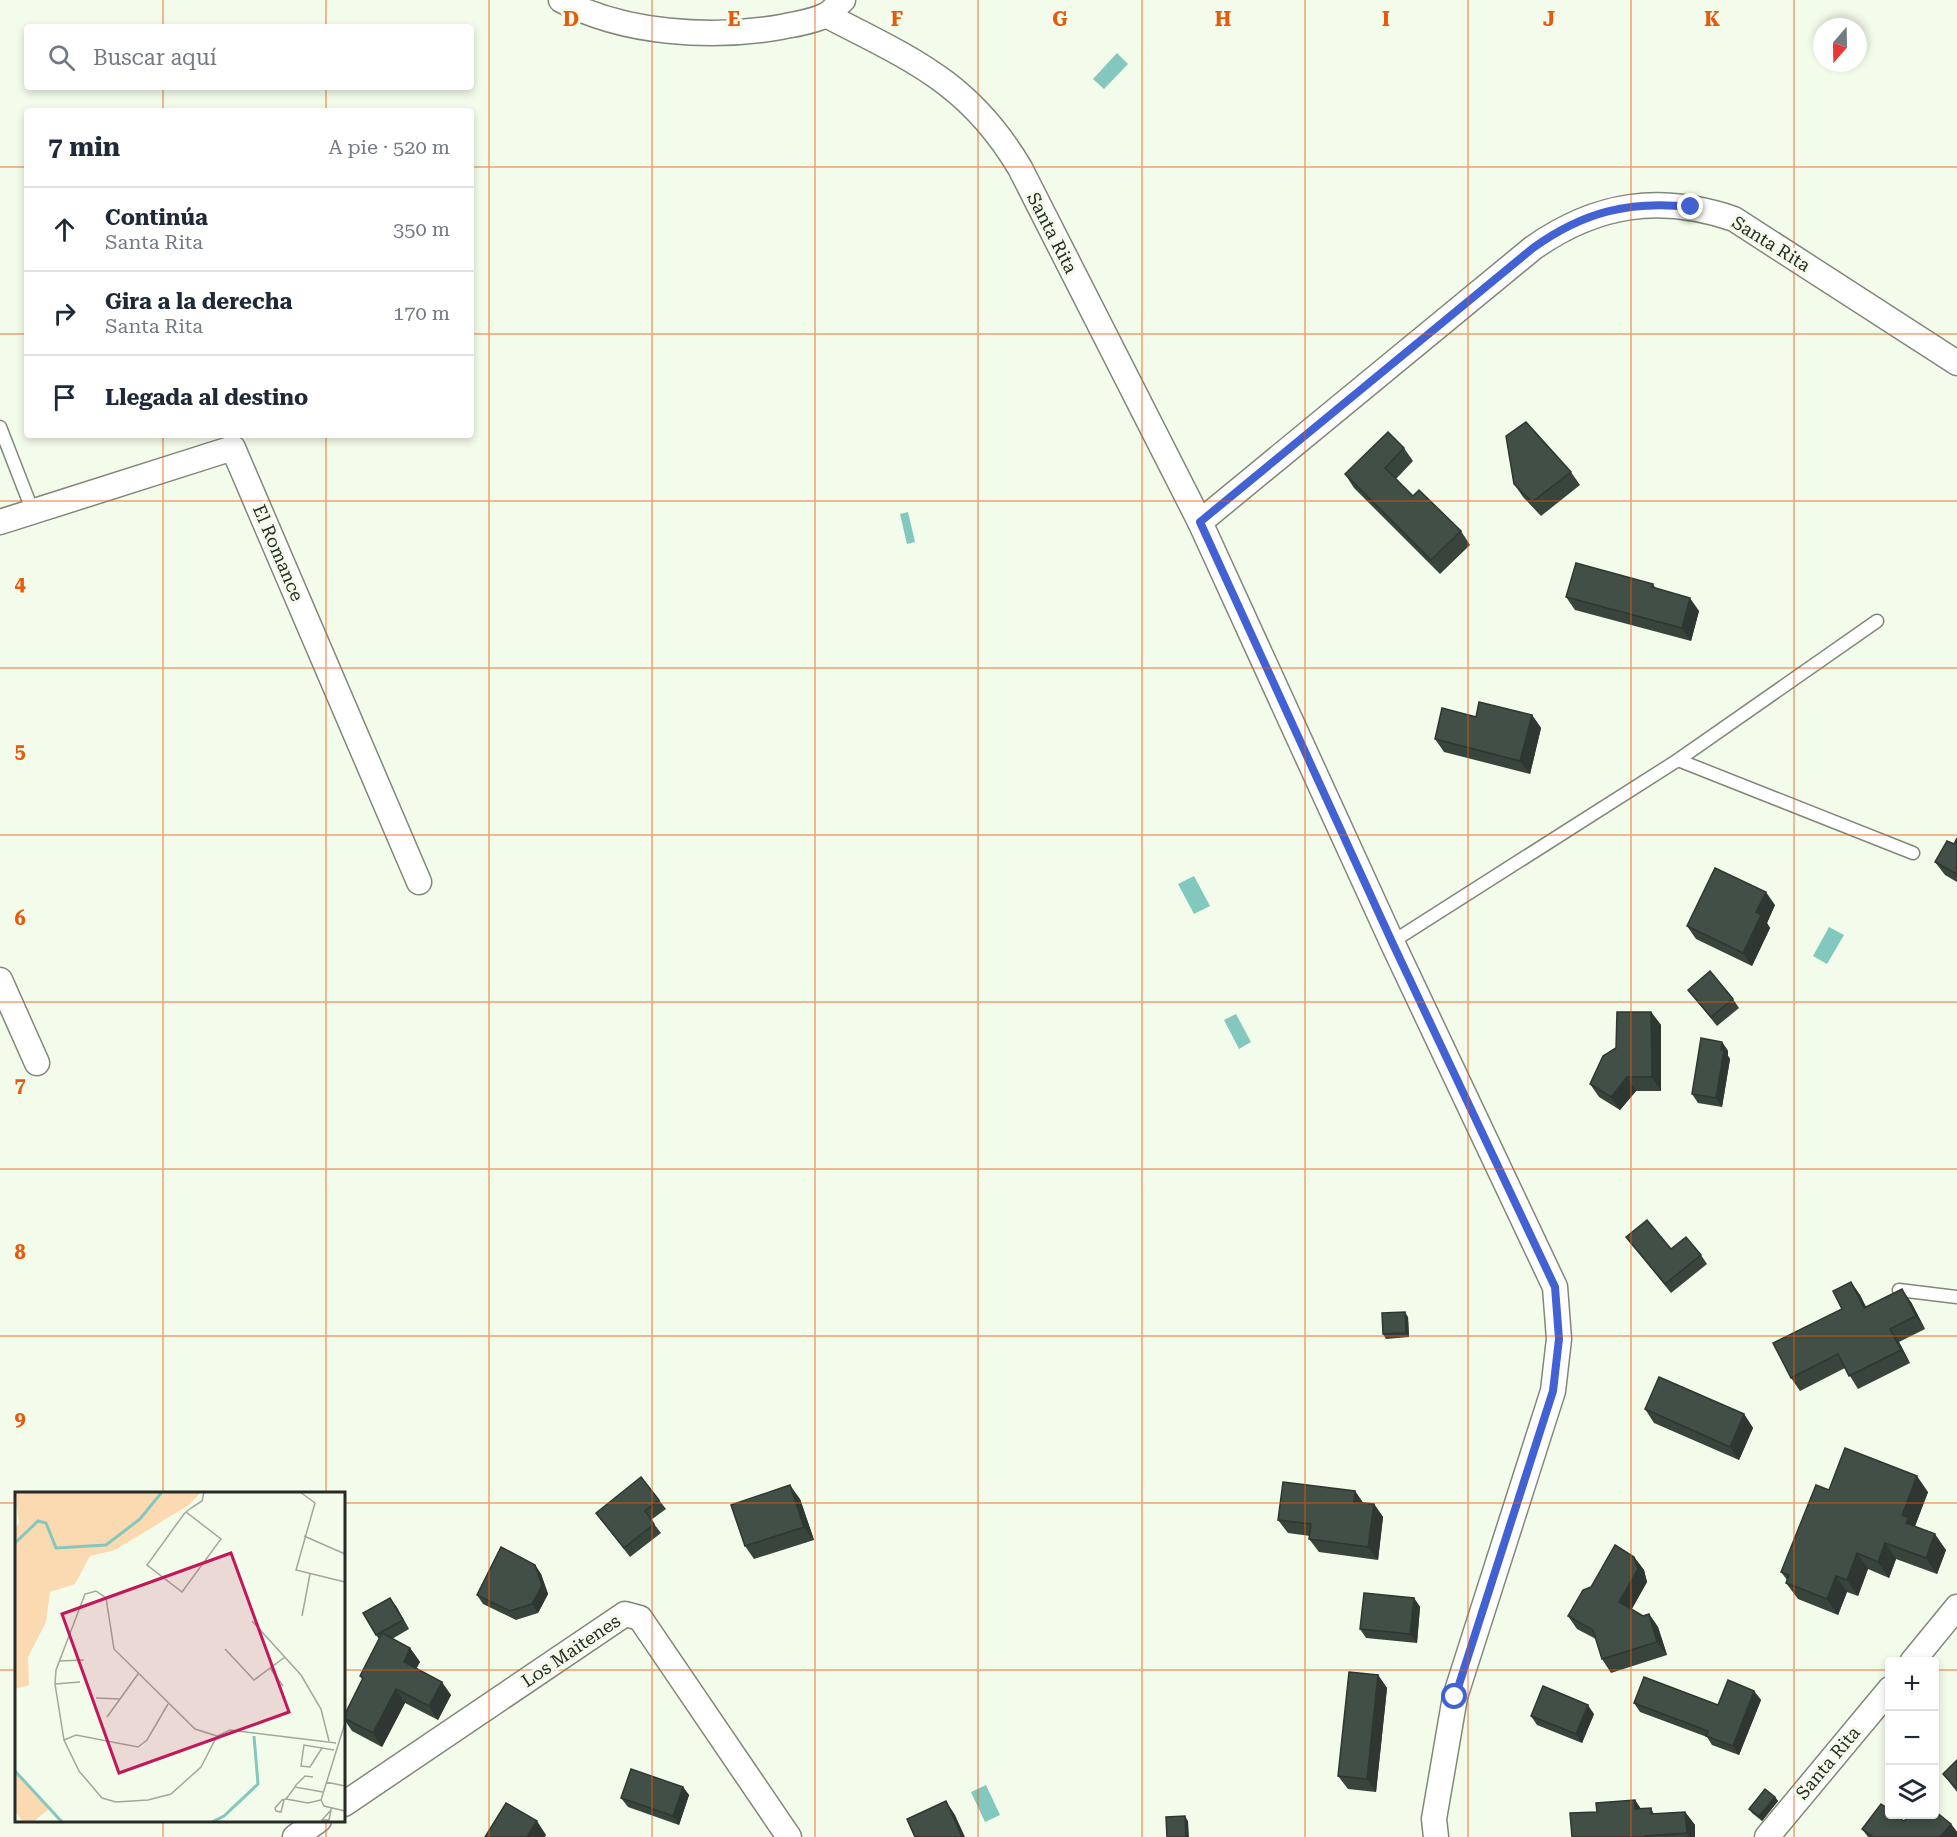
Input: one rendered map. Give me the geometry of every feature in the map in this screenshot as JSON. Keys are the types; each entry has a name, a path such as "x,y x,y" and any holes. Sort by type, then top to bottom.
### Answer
{"street":[{"name":"Santa Rita","path":"561,0 598,15 632,24 700,33 764,30 795,24 834,8 934,74 970,102 993,127 1020,168 1200,522 1392,942 1555,1287 1558,1313 1558,1357 1553,1391 1455,1697 1434,1819 1436,1837"},
{"name":"Santa Rita","path":"1200,522 1533,248 1554,233 1576,222 1626,207 1670,205 1713,212 1734,219 1957,363"},
{"name":"El Romance","path":"0,522 233,448 419,882"},
{"path":"0,981 37,1063"},
{"path":"1916,1657 1957,1607"},
{"name":"Los Maitenes","path":"345,1803 625,1614 640,1618 789,1837"},
{"name":"Santa Rita","path":"1767,1837 1885,1695"},
{"path":"295,1837 318,1822"}],"lane":[{"path":"0,428 33,512"},
{"path":"1392,942 1678,760 1877,621"},
{"path":"1678,760 1913,853"},
{"path":"1899,1290 1957,1297"}],"water":[{"path":"1117,53 1128,64 1104,89 1093,79"},
{"path":"908,512 915,542 907,544 900,514"},
{"path":"1194,876 1210,906 1194,914 1178,884"},
{"path":"1829,927 1844,935 1827,964 1813,956"},
{"path":"1236,1014 1251,1042 1239,1049 1224,1020"},
{"path":"986,1785 1000,1815 985,1822 971,1792"}],"building":[{"path":"1526,422 1571,472 1532,502 1514,484 1506,436"},
{"path":"1388,432 1404,448 1385,468 1413,496 1419,490 1461,531 1431,560 1345,474"},
{"path":"1576,563 1653,584 1652,587 1690,598 1682,628 1566,597"},
{"path":"1479,702 1532,715 1520,761 1435,739 1442,708 1476,717"},
{"path":"1957,838 1957,874 1935,862 1947,841 1954,844"},
{"path":"1715,868 1766,892 1756,912 1761,915 1743,953 1687,926"},
{"path":"1710,971 1733,999 1711,1017 1688,990"},
{"path":"1617,1012 1651,1012 1652,1077 1627,1077 1611,1097 1590,1084 1603,1056 1616,1048"},
{"path":"1701,1038 1722,1042 1721,1050 1724,1050 1716,1098 1692,1094"},
{"path":"1647,1220 1671,1249 1686,1237 1701,1255 1665,1284 1626,1237"},
{"path":"1851,1282 1864,1308 1902,1289 1916,1316 1890,1329 1901,1350 1849,1376 1838,1354 1791,1378 1773,1343 1842,1309 1833,1291"},
{"path":"1405,1312 1406,1333 1383,1334 1382,1313"},
{"path":"1659,1377 1744,1414 1730,1447 1645,1409"},
{"path":"1845,1448 1917,1476 1902,1515 1909,1518 1906,1523 1935,1534 1926,1558 1885,1543 1878,1562 1857,1553 1847,1580 1836,1576 1827,1599 1786,1583 1789,1575 1781,1572 1816,1485 1829,1490"},
{"path":"641,1477 659,1500 645,1511 654,1524 624,1548 596,1513"},
{"path":"1283,1482 1355,1491 1354,1502 1374,1504 1368,1547 1309,1539 1311,1524 1278,1520"},
{"path":"790,1485 804,1527 745,1546 731,1505"},
{"path":"1615,1545 1634,1557 1638,1569 1619,1602 1643,1616 1649,1614 1657,1642 1602,1659 1593,1630 1568,1616 1583,1590 1591,1587"},
{"path":"501,1547 535,1565 542,1585 532,1604 510,1611 477,1595"},
{"path":"1364,1593 1414,1598 1410,1634 1360,1629"},
{"path":"390,1598 403,1620 376,1635 363,1613"},
{"path":"382,1633 410,1648 404,1662 442,1682 429,1706 396,1689 373,1733 345,1719 345,1714 363,1678 360,1676"},
{"path":"1349,1672 1378,1675 1367,1779 1338,1776"},
{"path":"1644,1677 1718,1705 1728,1680 1754,1691 1733,1746 1706,1736 1708,1731 1634,1703"},
{"path":"1543,1686 1588,1705 1576,1734 1531,1716"},
{"path":"1957,1760 1957,1789 1943,1774"},
{"path":"631,1769 683,1787 673,1816 621,1798"},
{"path":"1765,1789 1775,1797 1759,1816 1749,1809"},
{"path":"1635,1800 1635,1809 1651,1808 1651,1814 1685,1812 1687,1833 1645,1837 1572,1837 1570,1813 1597,1812 1596,1803"},
{"path":"946,1801 962,1837 915,1837 907,1819"},
{"path":"506,1803 537,1821 527,1837 485,1837"},
{"path":"1881,1804 1885,1807 1885,1819 1904,1821 1906,1819 1939,1819 1939,1814 1951,1824 1940,1837 1873,1837 1862,1829"},
{"path":"1185,1816 1186,1837 1167,1837 1166,1817"}],"route":[{"path":"1455,1697 1553,1391 1559,1339 1555,1287 1392,942 1200,522 1554,233 1600,213 1626,207 1647,204 1691,207"}]}
